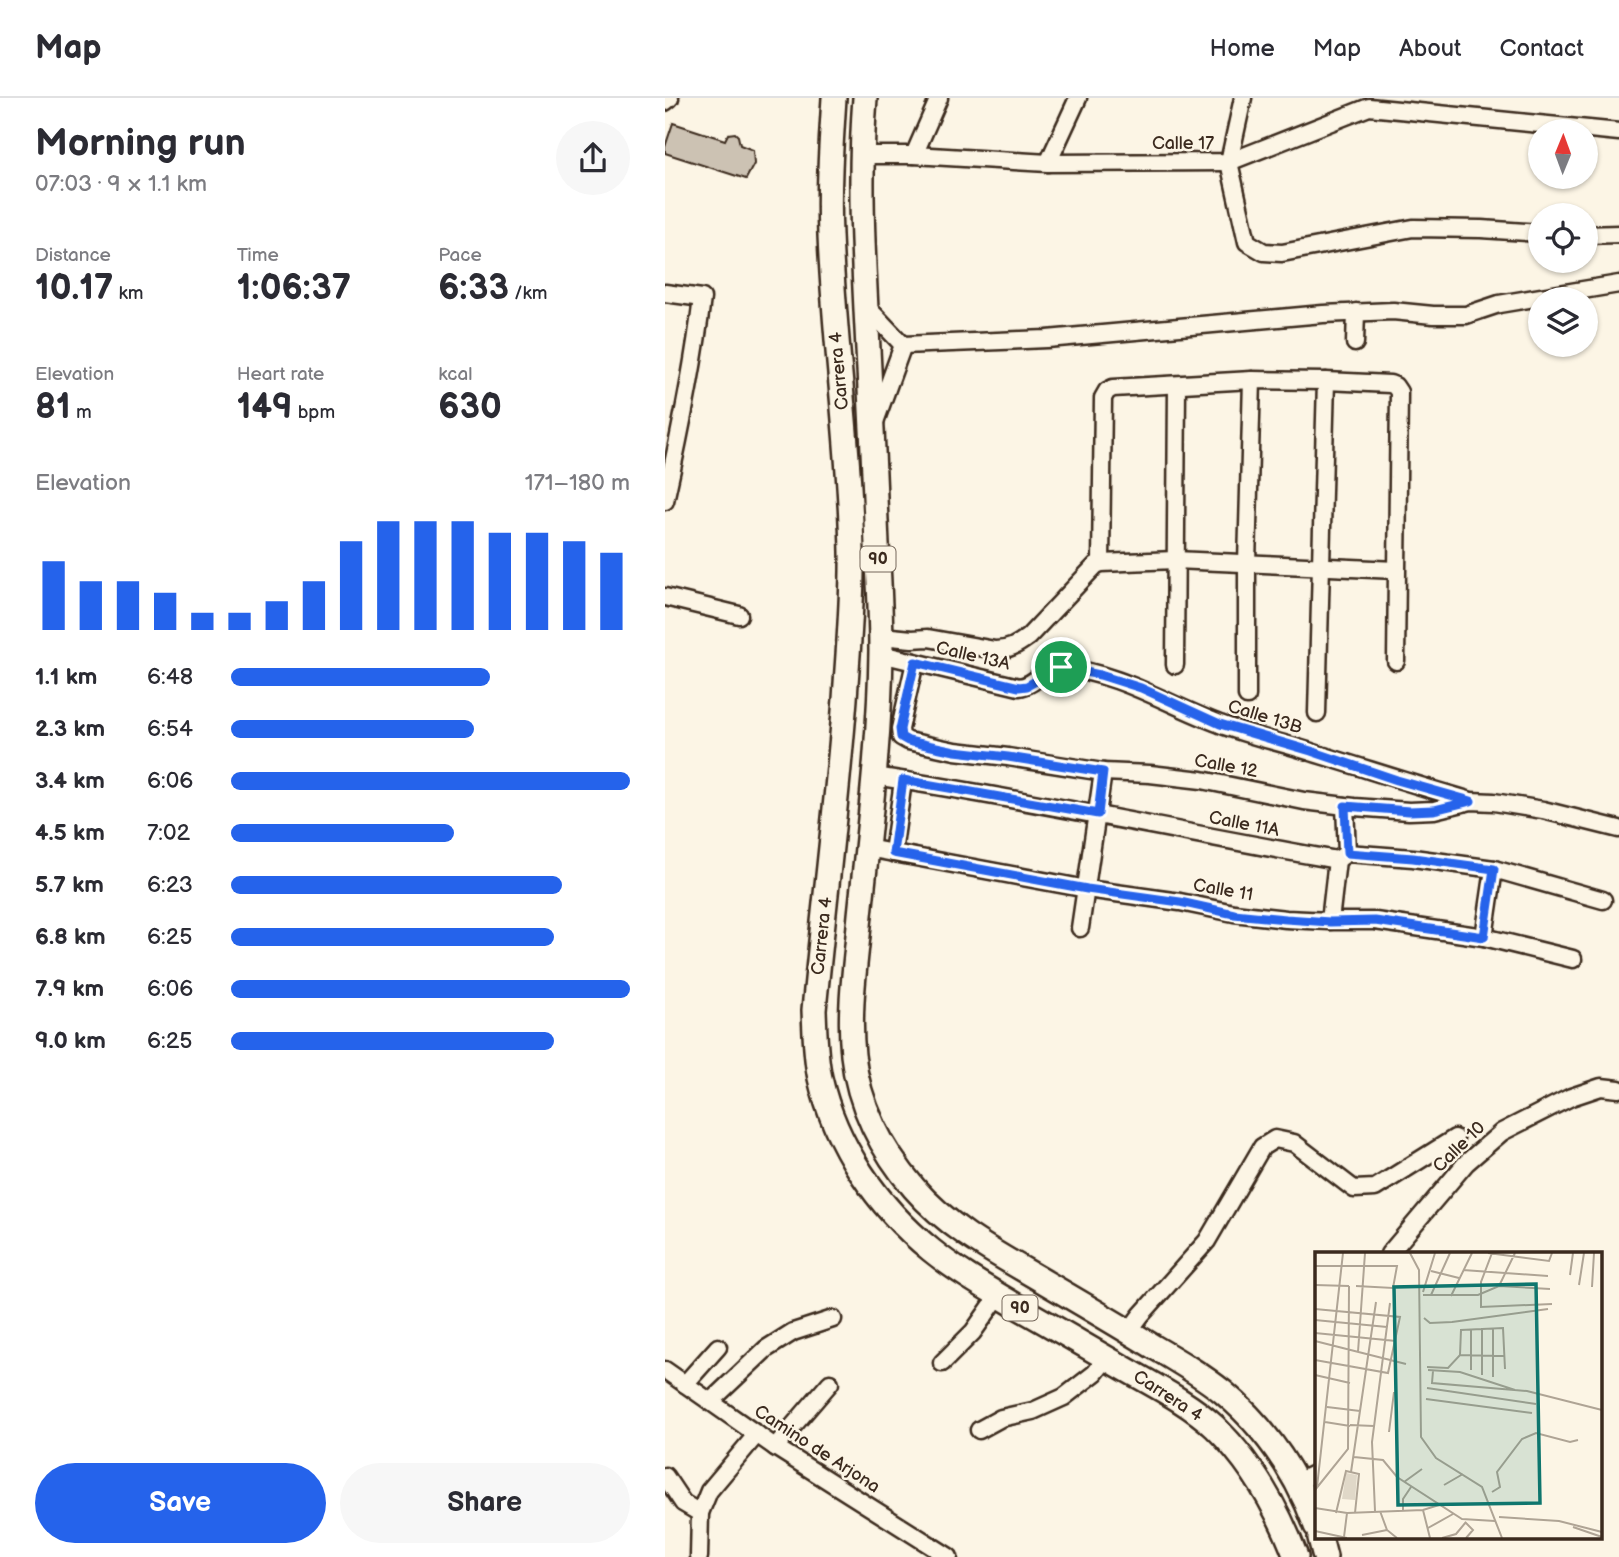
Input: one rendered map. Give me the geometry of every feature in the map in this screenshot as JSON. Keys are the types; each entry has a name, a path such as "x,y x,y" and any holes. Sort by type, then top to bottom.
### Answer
{"highway":[{"name":"Carrera 4","path":"834,98 830,237 850,495 852,587 839,773 814,1010 815,1049 827,1105 839,1134 870,1185 909,1230 930,1249 999,1295 1198,1413 1213,1426 1255,1476 1286,1531 1296,1557"},
{"name":"Carrera 4","path":"865,98 862,228 881,639 874,776 851,1027 858,1082 878,1136 892,1160 937,1213 963,1232 1129,1331 1225,1393 1264,1433 1283,1458 1311,1475 1315,1516"},
{"path":"821,943 857,947"},
{"path":"1320,1540 1325,1557"}],"street":[{"path":"665,102 670,98"},
{"path":"862,145 877,98"},
{"path":"914,155 939,98"},
{"path":"1048,163 1078,98"},
{"path":"1243,98 1229,162 1247,242 1263,252 1282,253 1413,228 1528,232"},
{"name":"Calle 17","path":"862,145 914,155 1048,163 1229,162 1370,103 1619,132"},
{"path":"1598,235 1619,234"},
{"path":"866,306 903,345 1047,339 1356,312 1466,315 1499,304 1619,284"},
{"path":"665,293 702,298 698,331 669,462 665,501"},
{"path":"1355,343 1356,312"},
{"path":"872,431 903,345"},
{"path":"1247,696 1247,563 1252,380"},
{"path":"1101,562 1103,398 1107,391 1113,388 1252,380 1390,384 1399,392 1396,661"},
{"path":"1317,713 1326,381"},
{"path":"1175,665 1177,385"},
{"path":"881,639 928,638 1005,650 1028,637 1101,562 1175,560 1396,570"},
{"path":"665,597 740,615"},
{"name":"Calle 13A","path":"881,639 915,662 1019,687 1034,682 1051,667"},
{"name":"Calle 12","path":"915,662 900,729 901,737 908,741 955,751 1103,772 1202,780 1304,801 1345,806 1409,811 1434,810 1471,801 1494,802 1543,810 1619,829"},
{"name":"Calle 13B","path":"1051,667 1100,675 1141,688 1220,724 1471,801"},
{"path":"1080,928 1103,772"},
{"name":"Calle 11A","path":"874,776 1098,814 1237,843 1342,857 1413,858 1494,869 1603,900"},
{"path":"893,853 903,780"},
{"path":"1330,922 1342,857 1345,806"},
{"name":"Calle 11","path":"866,848 1087,889 1180,902 1234,914 1330,922 1375,921 1484,937 1573,959"},
{"path":"1484,937 1494,869"},
{"name":"Calle 10","path":"1391,1252 1466,1163 1502,1132 1571,1097 1601,1087 1619,1089"},
{"path":"1129,1331 1207,1241 1262,1147 1275,1139 1294,1143 1354,1189 1375,1188 1455,1138"},
{"path":"942,1363 973,1332 999,1295"},
{"path":"711,1401 766,1349 793,1332 833,1319"},
{"path":"685,1384 718,1347"},
{"path":"979,1430 1001,1418 1033,1411 1064,1397 1095,1373 1107,1358"},
{"name":"Camino de Arjona","path":"665,1370 775,1447 949,1557"},
{"path":"775,1447 830,1382"},
{"path":"699,1557 700,1513 709,1491 757,1434"},
{"path":"665,1476 683,1503 700,1513"}],"building":[{"path":"673,123 725,140 728,134 735,133 740,145 753,150 754,164 746,179 665,153"}],"route":[{"path":"915,662 1019,687 1034,682 1051,667 1061,667 1100,675 1141,688 1220,724 1471,801 1434,810 1409,811 1345,806 1347,853 1413,858 1494,869 1484,937 1375,921 1330,922 1234,914 1180,902 1087,889 893,853 903,780 1098,814 1103,772 955,751 908,741 901,737 900,729 915,662"}]}
